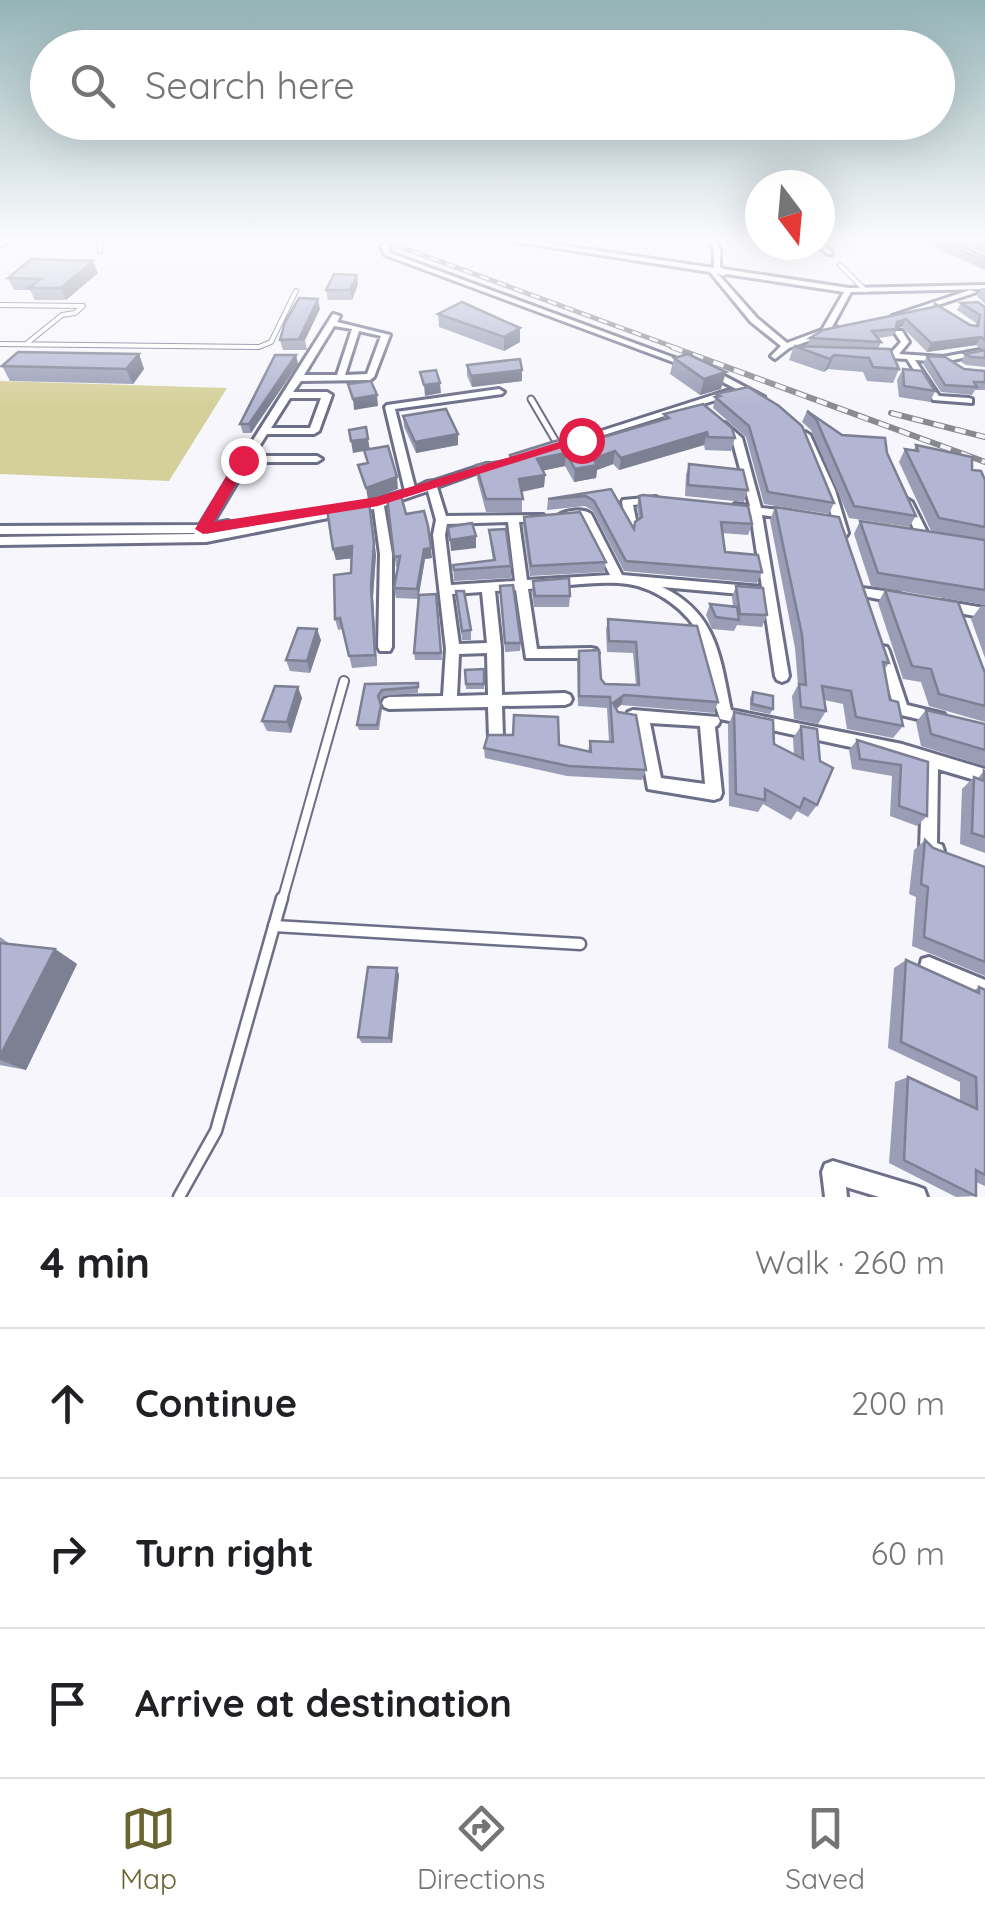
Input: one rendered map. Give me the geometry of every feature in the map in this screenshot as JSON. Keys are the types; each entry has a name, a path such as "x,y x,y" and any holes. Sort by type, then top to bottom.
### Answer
{"street":[{"path":"496,295 746,388 770,404"},
{"path":"735,295 781,351 800,352"},
{"path":"826,330 846,295"},
{"path":"886,318 961,295"},
{"path":"965,295 974,303"},
{"path":"934,303 946,311"},
{"path":"200,534 334,320 386,335 370,377 301,378"},
{"path":"340,378 356,328"},
{"path":"781,351 838,328"},
{"path":"893,356 905,342 898,333"},
{"path":"856,354 944,359 977,352"},
{"path":"295,357 313,357"},
{"path":"910,358 936,398 969,401"},
{"path":"944,359 959,369"},
{"path":"542,451 746,388"},
{"path":"910,390 929,392"},
{"path":"410,490 390,407 499,392"},
{"path":"262,431 314,431 326,396 285,395"},
{"path":"695,402 737,438 756,510 782,676"},
{"path":"793,423 804,434 830,490 844,540"},
{"path":"243,460 317,459"},
{"path":"0,541 200,534 366,508 410,490 510,460"},
{"path":"431,484 442,520 439,535 453,649 450,702"},
{"path":"903,492 922,536"},
{"path":"378,502 386,554 384,648"},
{"path":"632,525 627,502 679,502"},
{"path":"718,506 806,517"},
{"path":"442,520 514,520 585,514 618,578"},
{"path":"514,520 531,654 591,653"},
{"path":"822,520 856,525"},
{"path":"0,530 200,534"},
{"path":"906,533 938,539"},
{"path":"856,574 867,609"},
{"path":"448,590 618,578 769,592"},
{"path":"639,582 678,599 698,618 713,659 725,715"},
{"path":"488,588 498,701 496,738"},
{"path":"862,592 918,602"},
{"path":"937,604 985,613"},
{"path":"956,608 962,624"},
{"path":"879,642 902,710 952,722"},
{"path":"453,649 494,648"},
{"path":"389,704 564,699"},
{"path":"621,715 707,722 725,715 931,759 985,776"},
{"path":"642,717 654,784 714,793 707,722"},
{"path":"931,759 928,848 956,859"},
{"path":"929,966 985,990"},
{"path":"836,1197 833,1172 916,1197"}],"lane":[{"path":"0,344 249,348 268,345 294,295"},
{"path":"0,305 84,306 62,314 56,313 56,308"},
{"path":"24,344 62,314"},
{"path":"74,354 78,345"},
{"path":"114,355 126,346"},
{"path":"531,399 558,446"},
{"path":"178,1197 216,1132 344,681"},
{"path":"274,926 580,944"}],"shaded area":[{"path":"0,381 227,388 169,481 0,474"}],"building":[{"path":"299,298 318,299 299,339 305,339 280,340 285,322"},
{"path":"462,302 520,328 504,337 438,314"},
{"path":"978,302 985,307 985,340 981,337 931,343 906,319 897,322 896,329 872,331 881,342 810,338 823,330 938,306 934,303 978,326 980,315 961,303"},
{"path":"794,346 890,349 899,369 873,367 869,358 834,355 830,359"},
{"path":"985,350 985,358 965,354"},
{"path":"18,352 139,354 126,369 2,366"},
{"path":"688,354 726,372 704,379 674,358"},
{"path":"275,355 296,355 249,424 240,424"},
{"path":"927,356 945,357 964,369 985,371 985,382 974,382 977,387 945,385"},
{"path":"520,359 522,370 471,376 467,365"},
{"path":"903,369 922,371 935,391 904,386"},
{"path":"436,370 440,383 424,385 420,372"},
{"path":"371,381 377,395 353,399 348,384"},
{"path":"748,387 802,426 834,503 768,492 749,426 715,397"},
{"path":"703,404 732,428 735,438 708,437 707,432 621,458 615,451 593,459 597,465 575,469 566,453 537,459 545,475 519,479 523,499 486,499 476,465 512,459 510,455 555,441 586,435 590,441"},
{"path":"446,409 458,434 415,442 403,416"},
{"path":"807,411 842,435 885,438 887,453 916,516 854,506 816,419"},
{"path":"366,427 368,439 351,441 349,430"},
{"path":"916,445 972,457 972,470 981,471 985,480 985,527 939,518 905,449 918,451"},
{"path":"388,446 397,477 366,488 358,465 368,463 364,450"},
{"path":"689,464 743,470 748,490 688,485"},
{"path":"611,489 634,529 635,522 642,517 639,496 643,495 748,506 752,524 721,522 725,552 758,555 762,572 626,561 594,501 586,496 548,499"},
{"path":"400,492 406,514 424,511 428,526 431,548 424,549 417,589 394,588 400,556 394,557 387,497"},
{"path":"369,502 374,543 371,586 375,655 349,656 340,618 335,619 334,575 351,573 352,546 333,549 327,509"},
{"path":"775,507 839,517 889,663 883,662 890,700 898,702 903,726 856,717 851,691 822,686 826,711 801,707 799,684 806,685 802,635"},
{"path":"580,512 606,562 531,566 524,517"},
{"path":"860,521 985,540 985,590 878,573"},
{"path":"472,523 476,536 450,540 448,527"},
{"path":"506,529 511,566 454,570 453,565 495,560 489,530"},
{"path":"569,578 570,596 535,596 533,581"},
{"path":"513,585 521,643 505,643 500,586"},
{"path":"736,586 763,588 767,615 740,614"},
{"path":"885,590 958,602 985,673 985,706 939,694 931,669 912,666"},
{"path":"456,591 464,591 471,630 462,631"},
{"path":"436,594 441,653 414,653 419,595"},
{"path":"710,604 737,607 739,620 716,617"},
{"path":"608,619 697,626 718,702 624,695 613,703 618,712 636,715 646,770 569,766 484,748 488,735 513,735 514,715 558,717 559,745 591,752 590,741 613,742 610,697 579,696 579,651 599,650 601,679 605,684 639,685 636,642 609,641"},
{"path":"298,628 317,629 307,661 286,660"},
{"path":"484,669 484,684 466,684 465,670"},
{"path":"418,683 418,687 382,690 378,696 381,705 377,725 357,725 365,684"},
{"path":"275,686 298,687 287,722 262,721"},
{"path":"753,692 773,696 773,709 752,704"},
{"path":"926,710 985,724 985,750 931,734"},
{"path":"734,712 773,720 774,744 803,759 801,726 817,729 820,761 833,768 817,805 804,798 800,808 765,789 765,800 736,794"},
{"path":"857,740 928,762 927,816 899,806 901,765 860,759"},
{"path":"984,771 985,837 972,833 974,777 984,781"},
{"path":"925,840 933,848 985,867 985,962 924,937 928,887 921,884"},
{"path":"0,943 55,949 0,1056"},
{"path":"906,960 979,993 979,987 985,990 985,1175 976,1170 976,1196 904,1160 908,1077 977,1109 976,1077 901,1042"},
{"path":"368,967 397,968 389,1038 358,1037"}],"railway":[{"path":"531,295 679,349"},
{"path":"672,347 985,462"},
{"path":"891,413 985,437"}],"route":[{"path":"243,460 203,529 364,501 378,502 581,440"}]}
